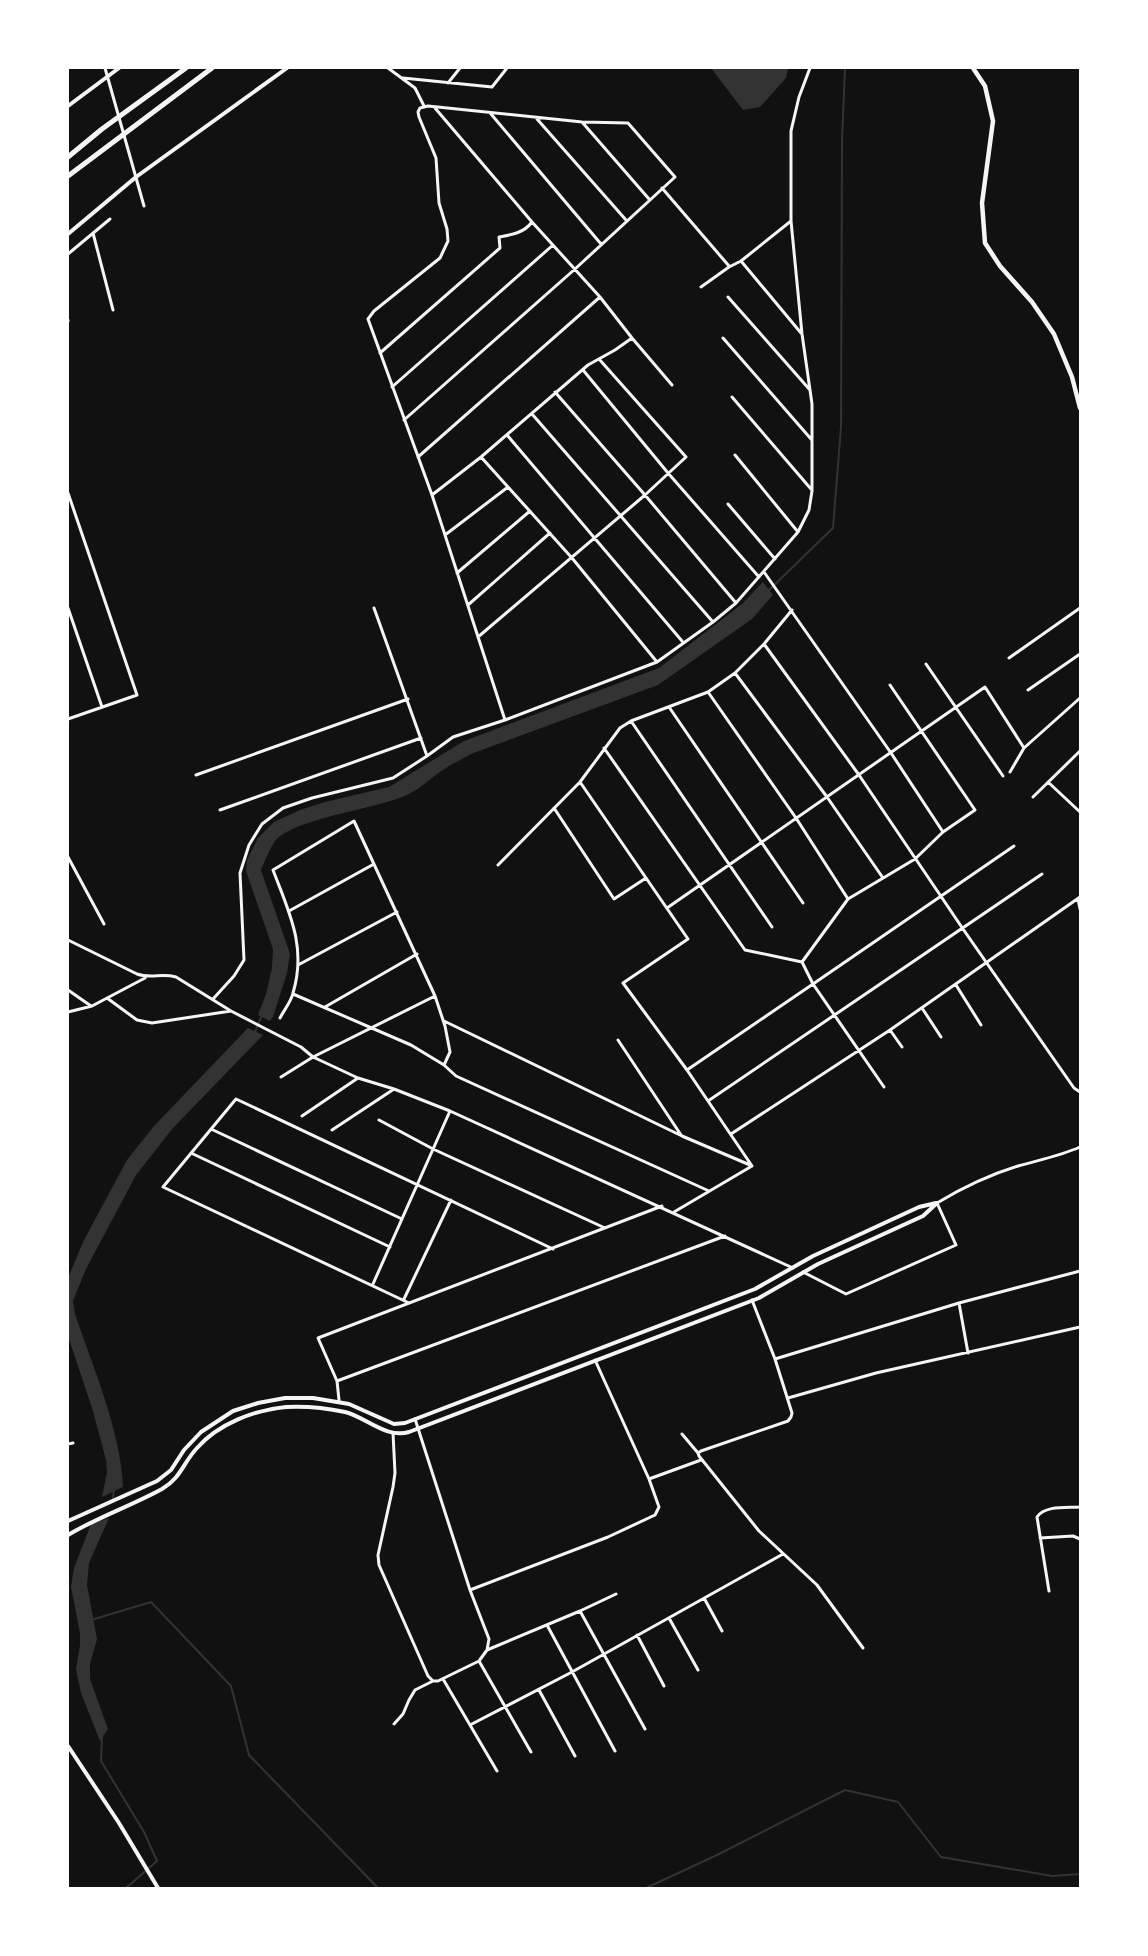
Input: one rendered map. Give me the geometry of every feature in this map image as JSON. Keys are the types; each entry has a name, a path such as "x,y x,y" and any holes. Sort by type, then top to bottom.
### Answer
{"highway":[{"path":"68,157 186,68"},
{"path":"68,176 212,68"}],"main road":[{"path":"973,68 985,86 993,121 982,203 985,243 1000,266 1032,302 1054,334 1072,377 1080,408"}],"street":[{"path":"105,68 144,206"},
{"path":"68,106 119,68"},
{"path":"68,234 136,177 287,68"},
{"path":"388,68 415,88 424,106"},
{"path":"448,83 460,68"},
{"path":"403,78 492,87 507,68"},
{"path":"213,999 234,976 244,960 240,873 249,845 262,824 283,808 312,798 393,778 453,738 657,662 736,603 798,532 809,510 812,491 812,404 802,334 791,220 791,132 799,97 810,68"},
{"path":"404,420 675,177 628,123 582,122 424,106 418,112 438,164 438,197 448,241 440,258 374,311 368,319 392,387 404,420 432,495 505,720"},
{"path":"434,106 531,222 600,297 672,385"},
{"path":"490,112 601,244"},
{"path":"536,117 626,221"},
{"path":"582,122 649,199"},
{"path":"662,188 729,267"},
{"path":"68,254 110,219"},
{"path":"701,287 741,261 791,220"},
{"path":"380,353 500,248 499,237 520,232 531,222"},
{"path":"93,233 113,310"},
{"path":"392,387 553,245"},
{"path":"741,261 802,334"},
{"path":"418,457 600,297"},
{"path":"728,297 810,391"},
{"path":"432,495 481,457 583,370 632,338"},
{"path":"723,338 812,440"},
{"path":"478,637 645,495 686,457 599,359"},
{"path":"583,370 668,473 759,577"},
{"path":"555,392 736,603"},
{"path":"732,397 812,491"},
{"path":"532,414 713,622"},
{"path":"507,435 683,642"},
{"path":"735,454 798,532"},
{"path":"481,457 572,558 657,662"},
{"path":"445,535 508,487"},
{"path":"68,493 137,695 68,719"},
{"path":"728,504 775,559"},
{"path":"457,573 530,511"},
{"path":"468,605 550,533"},
{"path":"764,572 891,753 943,832"},
{"path":"68,608 102,707"},
{"path":"374,608 427,756"},
{"path":"1009,658 1080,608"},
{"path":"498,864 580,782 620,728 631,721 708,692 735,673 764,644 792,610"},
{"path":"764,644 859,774 986,964 1074,1088 1080,1092"},
{"path":"1028,690 1080,654"},
{"path":"926,664 1003,776"},
{"path":"735,673 827,797 884,879"},
{"path":"802,962 848,899 915,859 943,832 975,810 890,685"},
{"path":"667,908 985,687 1024,748"},
{"path":"708,692 848,899"},
{"path":"1010,772 1024,748 1080,698"},
{"path":"196,775 408,699"},
{"path":"669,707 803,903"},
{"path":"631,721 772,927"},
{"path":"220,810 421,738"},
{"path":"604,748 745,950 802,962"},
{"path":"1033,797 1079,756 1080,751"},
{"path":"580,782 688,939 623,983 687,1070 752,1166"},
{"path":"1048,782 1080,812"},
{"path":"554,808 614,899 646,878"},
{"path":"279,1018 293,994 299,950 289,911 273,870 354,821 435,996 450,1052 444,1065"},
{"path":"687,1070 1014,846"},
{"path":"68,857 104,924"},
{"path":"289,911 374,864"},
{"path":"708,1101 1042,874"},
{"path":"1079,898 1080,909"},
{"path":"731,1134 890,1030 1079,898"},
{"path":"297,965 397,912"},
{"path":"68,940 146,978"},
{"path":"325,1007 417,954"},
{"path":"802,962 813,984 884,1088"},
{"path":"68,1012 92,1006 146,978 167,975 176,977 231,1011 301,1047 313,1057 358,1077 450,1111 662,1206 793,1268"},
{"path":"956,985 981,1025"},
{"path":"68,990 92,1006"},
{"path":"293,994 411,1045 444,1065 456,1076 709,1191"},
{"path":"281,1077 313,1057 435,996"},
{"path":"107,998 137,1020 152,1023 231,1011"},
{"path":"922,1008 941,1037"},
{"path":"442,1020 682,1136 752,1166"},
{"path":"890,1030 902,1047"},
{"path":"618,1040 682,1136"},
{"path":"302,1116 358,1077"},
{"path":"332,1130 394,1089"},
{"path":"409,1303 373,1284 162,1187 236,1099 553,1249"},
{"path":"373,1284 450,1111"},
{"path":"378,1120 433,1149 605,1228"},
{"path":"211,1130 402,1220"},
{"path":"68,1535 91,1521 162,1489 178,1476 197,1447 216,1432 237,1420 260,1412 299,1407 347,1413 393,1433 404,1433 752,1300 829,1258 923,1216 937,1203 963,1187 1016,1166 1059,1156 1080,1147"},
{"path":"191,1153 390,1247"},
{"path":"674,1212 752,1166"},
{"path":"404,1299 451,1200"},
{"path":"68,1521 157,1481 171,1470 190,1441 211,1424 233,1411 285,1398 313,1398 349,1404 396,1424 405,1423 755,1289 825,1250 919,1207 937,1203"},
{"path":"803,1272 846,1294 956,1245 937,1203"},
{"path":"339,1400 337,1381 318,1338 662,1206"},
{"path":"337,1381 725,1236"},
{"path":"775,1359 959,1303 1080,1271"},
{"path":"698,1453 788,1421 791,1417 788,1398 775,1359 752,1300"},
{"path":"959,1303 968,1353"},
{"path":"788,1398 876,1373 1080,1327"},
{"path":"470,1590 608,1537 655,1515 659,1507 649,1479 595,1360"},
{"path":"394,1724 403,1714 415,1690 443,1679 479,1660 487,1650 489,1639 470,1590 415,1419"},
{"path":"393,1433 395,1473 378,1555 379,1565 428,1676 433,1681"},
{"path":"682,1434 749,1520 817,1585 864,1648"},
{"path":"68,1444 73,1443"},
{"path":"649,1479 701,1460"},
{"path":"1049,1591 1037,1517 1040,1512 1047,1509 1080,1507"},
{"path":"1040,1538 1073,1536 1080,1539"},
{"path":"470,1725 572,1672 783,1554"},
{"path":"487,1650 580,1611 616,1593"},
{"path":"704,1598 722,1631"},
{"path":"580,1611 645,1729"},
{"path":"669,1617 698,1670"},
{"path":"547,1625 615,1751"},
{"path":"638,1635 664,1686"},
{"path":"479,1660 504,1708 531,1752"},
{"path":"443,1679 497,1772"},
{"path":"539,1690 575,1756"},
{"path":"68,1746 119,1823 158,1888"}],"shaded area":[{"path":"711,68 788,68 786,78 760,107 743,110"},
{"path":"763,582 773,595 752,619 658,685 471,754 409,794 300,826 275,841 261,870 290,954 287,973 273,1017 270,1021 258,1015 272,968 273,949 246,871 247,860 258,838 274,822 325,802 389,787 464,741 659,668 742,604"},
{"path":"248,1028 263,1035 173,1128 136,1175 86,1269 73,1301 75,1314 112,1422 121,1466 123,1487 102,1497 107,1472 106,1460 93,1411 68,1336 68,1278 84,1240 127,1160 154,1126"},
{"path":"109,1518 89,1563 87,1585 97,1639 90,1664 90,1679 108,1729 100,1741 81,1693 76,1669 80,1633 71,1587 74,1568 91,1524"}],"waterway":[{"path":"768,591 833,528 841,427 842,141 845,68"},
{"path":"255,1032 262,1015"},
{"path":"113,1498 114,1490"},
{"path":"91,1620 151,1602 231,1686 249,1755 378,1888"},
{"path":"102,1736 101,1761 144,1832 157,1861 126,1888"},
{"path":"646,1888 845,1790 898,1802 941,1857 1052,1876 1080,1874"}]}
